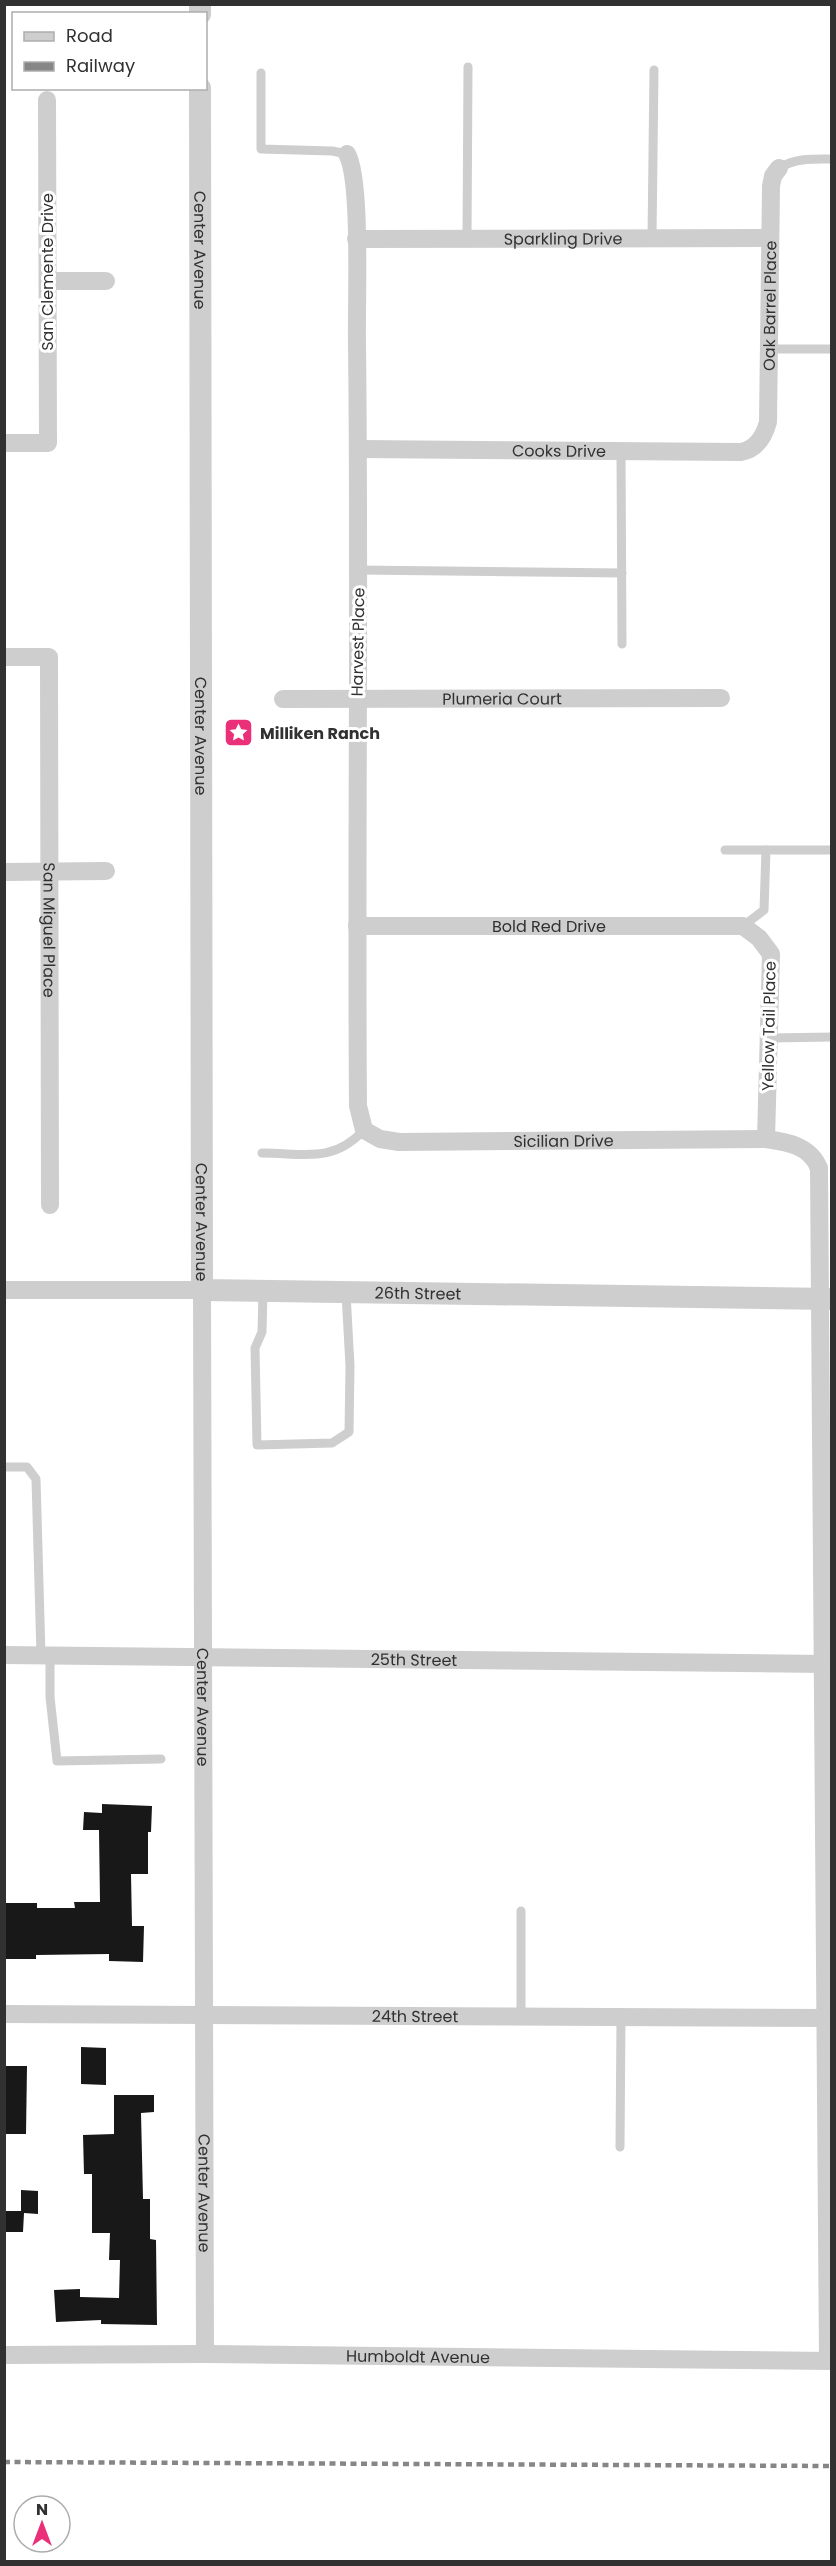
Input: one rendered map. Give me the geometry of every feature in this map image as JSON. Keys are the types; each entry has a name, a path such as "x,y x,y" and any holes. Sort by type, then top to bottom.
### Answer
{"street":[{"name":"Center Avenue","path":"200,90 205,2354"},
{"name":"San Clemente Drive","path":"4,443 48,443 47,100"},
{"name":"Harvest Place","path":"347,154 354,171 356,239 359,570 358,1106 364,1130"},
{"name":"Oak Barrel Place","path":"758,443 768,422 771,186 773,176 779,168"},
{"name":"Sparkling Drive","path":"356,239 770,238"},
{"path":"48,281 106,280"},
{"name":"Cooks Drive","path":"358,449 741,452 748,451 758,443"},
{"name":"San Miguel Place","path":"4,657 49,657 50,1205"},
{"name":"Plumeria Court","path":"283,699 721,698"},
{"path":"4,872 106,871"},
{"name":"Bold Red Drive","path":"357,926 743,926"},
{"name":"Yellow Tail Place","path":"743,926 759,938 771,954 766,1138"},
{"name":"Sicilian Drive","path":"364,1130 380,1138 399,1142 766,1138 804,1149 812,1156 819,1168 825,1299 824,1664 830,2361"},
{"name":"26th Street","path":"4,1290 202,1290 825,1299"},
{"name":"25th Street","path":"4,1655 824,1664"},
{"name":"24th Street","path":"4,2014 827,2018"},
{"name":"Humboldt Avenue","path":"4,2355 205,2354 830,2361"}],"lane":[{"path":"467,239 468,67"},
{"path":"652,238 654,70"},
{"path":"261,73 261,149 332,151 347,154"},
{"path":"779,168 802,159 831,159"},
{"path":"770,349 831,349"},
{"path":"621,451 622,644"},
{"path":"359,570 622,573"},
{"path":"725,850 831,849"},
{"path":"743,926 764,910 766,850"},
{"path":"770,1038 831,1037"},
{"path":"262,1153 332,1154 351,1144 364,1130"},
{"path":"263,1291 262,1332 255,1348 257,1445 332,1443 349,1432 350,1366 346,1292"},
{"path":"4,1467 27,1467 36,1479 45,1655 57,1761 161,1759"},
{"path":"521,1911 521,2017"},
{"path":"620,2147 621,2017"}],"building":[{"path":"102,1804 152,1806 151,1832 148,1832 148,1874 131,1874 132,1926 144,1926 143,1962 109,1961 109,1954 36,1955 36,1959 4,1959 4,1903 37,1903 37,1908 75,1908 74,1902 100,1902 99,1830 83,1830 84,1812 102,1813"},
{"path":"81,2047 106,2048 106,2085 81,2084"},
{"path":"4,2066 27,2066 26,2134 4,2134"},
{"path":"114,2095 154,2095 154,2112 141,2113 143,2199 150,2199 150,2239 156,2240 157,2325 101,2324 101,2320 56,2322 54,2290 80,2289 80,2297 119,2298 120,2260 109,2260 110,2233 92,2233 92,2174 84,2174 83,2135 114,2134"},
{"path":"21,2190 38,2191 38,2214 24,2213 23,2232 4,2232 4,2211 21,2211"}],"railway":[{"path":"4,2462 832,2466"}],"place":[{"name":"Milliken Ranch","path":"239,733"}]}
